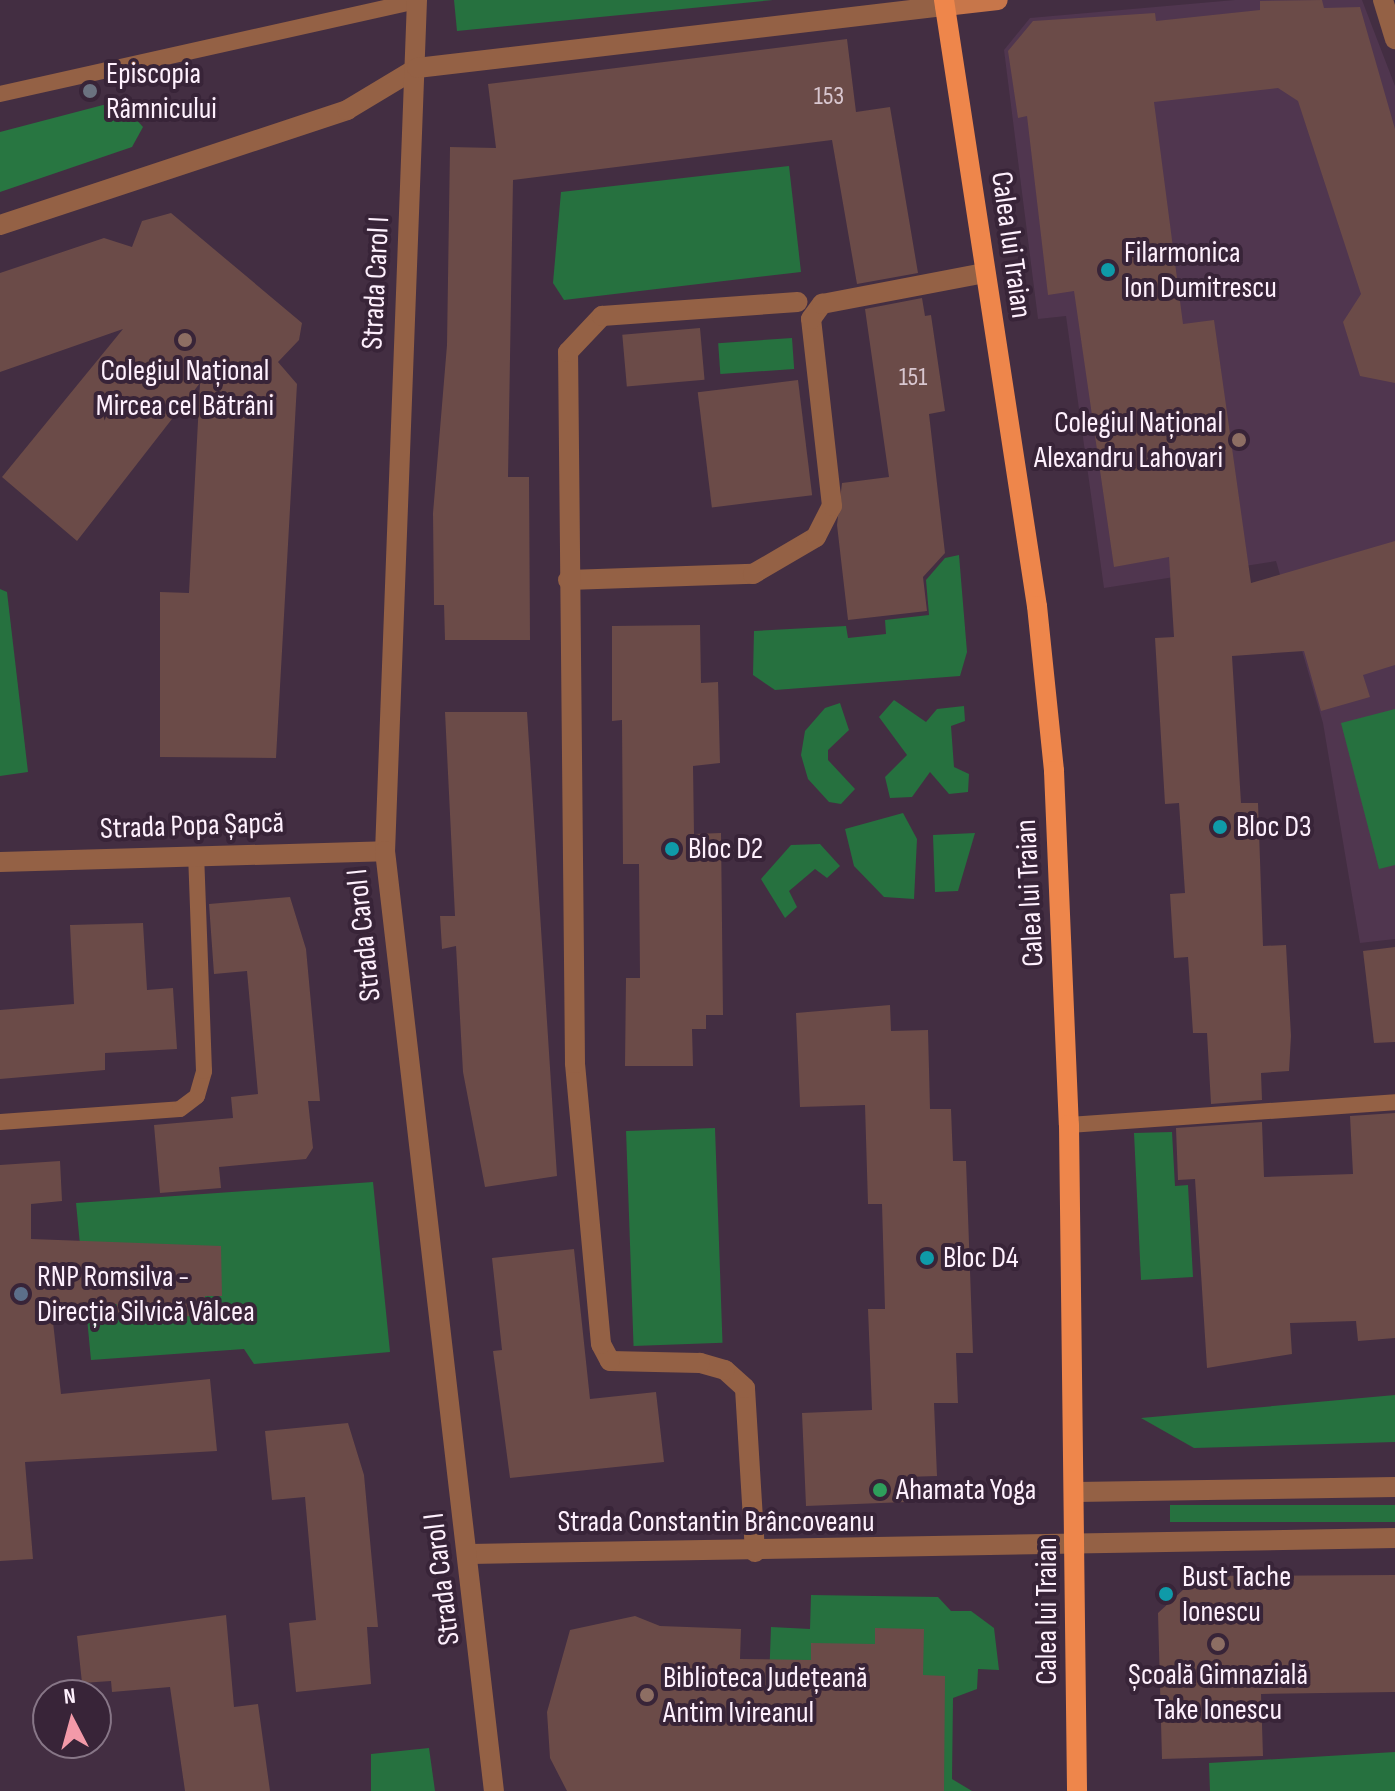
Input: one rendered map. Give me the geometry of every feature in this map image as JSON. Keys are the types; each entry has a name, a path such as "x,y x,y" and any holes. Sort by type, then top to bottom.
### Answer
{"main road":[{"path":"945,3 998,0"},
{"name":"Calea lui Traian","path":"945,3 1047,693 1069,1125 1077,1546 1077,1791"}],"street":[{"name":"Strada Carol I","path":"417,0 417,68 385,851 470,1554 494,1791"},
{"path":"1383,0 1395,39"},
{"path":"0,225 347,110 417,68 945,3"},
{"path":"568,580 753,574 816,537 832,506 811,319 822,304 985,273"},
{"path":"755,1552 745,1388 725,1370 700,1363 610,1361 601,1344 575,1063 568,352 583,332 602,316 798,302"},
{"name":"Strada Popa Șapcă","path":"0,862 385,851"},
{"path":"1076,1492 1395,1487"},
{"name":"Strada Constantin Brâncoveanu","path":"470,1554 755,1552 1395,1538"}],"lane":[{"path":"0,94 417,0"},
{"path":"0,1122 180,1109 197,1096 204,1071 196,857"},
{"path":"1069,1125 1395,1102"}],"shaded area":[{"name":"Colegiul Național Alexandru Lahovari","path":"1235,0 1362,0 1395,86 1395,939 1360,943 1323,723 1276,561 1104,588 1066,316 1038,319 1004,50 1030,18"}],"green space":[{"path":"454,0 773,0 457,31"},
{"path":"103,105 125,107 143,127 132,147 0,192 0,132"},
{"path":"789,166 801,272 564,300 553,283 561,192"},
{"path":"792,338 794,369 720,374 718,343"},
{"path":"959,555 967,652 960,676 775,690 753,675 754,631 846,626 848,638 886,634 885,620 929,615 926,580 945,558"},
{"path":"0,589 7,592 28,772 0,776"},
{"path":"894,700 926,722 937,709 964,706 965,721 951,726 954,767 969,774 968,792 949,794 930,772 912,797 890,798 885,777 907,755 879,717"},
{"path":"840,703 849,730 828,750 828,760 855,789 841,804 829,802 808,779 801,755 805,731 825,708"},
{"path":"1395,709 1395,865 1379,869 1341,723"},
{"path":"903,813 917,839 914,899 884,897 854,866 845,829"},
{"path":"975,833 958,891 935,892 933,835"},
{"path":"820,844 840,866 827,878 815,869 789,891 797,907 785,918 761,879 791,845"},
{"path":"715,1128 723,1343 634,1346 626,1131"},
{"path":"1172,1132 1175,1186 1188,1185 1193,1277 1141,1280 1134,1133"},
{"path":"373,1182 390,1352 254,1364 244,1349 91,1360 76,1203"},
{"path":"1395,1395 1395,1442 1194,1448 1141,1418"},
{"path":"1170,1505 1395,1505 1395,1522 1170,1522"},
{"path":"811,1595 938,1597 951,1611 971,1611 994,1628 999,1670 978,1669 977,1689 953,1698 952,1779 972,1791 765,1791 771,1627 810,1629"},
{"path":"429,1748 435,1791 371,1791 371,1754"},
{"path":"1395,1752 1395,1791 1210,1791 1209,1763"}],"building":[{"path":"1322,0 1324,8 1360,7 1395,129 1395,383 1360,376 1343,322 1361,294 1298,101 1278,88 1154,102 1183,324 1214,320 1251,583 1395,541 1395,665 1363,675 1370,697 1321,711 1304,651 1232,656 1241,803 1258,803 1263,946 1286,945 1291,1036 1289,1071 1261,1073 1262,1100 1211,1104 1207,1033 1193,1033 1188,957 1174,958 1170,894 1185,893 1179,803 1165,804 1155,638 1174,637 1169,557 1114,567 1074,291 1048,295 1027,116 1018,118 1008,51 1033,21 1155,13 1156,21 1260,10 1260,1"},
{"path":"847,39 856,112 890,107 918,273 857,284 832,140 513,180 508,477 529,477 530,640 445,640 444,605 434,605 433,513 447,345 450,147 496,148 488,84"},
{"path":"171,213 302,323 299,340 278,362 297,384 276,758 160,757 160,592 189,593 200,383 77,541 2,477 123,329 0,372 0,273 104,238 132,247 142,221"},
{"path":"922,298 925,316 931,315 945,411 929,414 945,553 923,577 927,611 848,620 837,525 842,483 889,477 865,309"},
{"path":"700,328 705,380 627,387 622,335"},
{"path":"798,380 812,495 712,507 698,392"},
{"name":"Bloc D2","path":"700,625 701,683 718,682 720,763 693,766 694,834 721,833 723,1015 706,1015 706,1029 692,1029 693,1066 625,1066 626,978 640,978 639,864 623,864 622,720 612,721 612,626"},
{"path":"445,712 527,712 557,1176 485,1187 463,1072 456,946 442,949 440,916 455,916"},
{"path":"290,897 306,949 320,1101 308,1101 313,1148 306,1159 219,1167 221,1188 160,1193 154,1125 233,1118 231,1097 258,1094 247,971 214,974 209,904"},
{"path":"143,923 147,990 173,988 177,1049 105,1053 105,1070 0,1079 0,1010 74,1004 70,925"},
{"path":"1395,947 1395,1042 1374,1043 1363,951"},
{"name":"Bloc D4","path":"890,1005 891,1031 928,1030 930,1109 951,1109 953,1161 966,1161 973,1353 956,1353 958,1403 934,1403 937,1476 905,1477 906,1502 806,1506 802,1413 872,1410 868,1309 885,1309 882,1204 868,1204 865,1105 800,1107 796,1013"},
{"path":"1395,1113 1395,1338 1358,1341 1356,1321 1290,1323 1292,1354 1207,1368 1195,1179 1178,1180 1176,1128 1262,1122 1264,1177 1353,1174 1350,1116"},
{"path":"60,1161 62,1201 31,1204 31,1239 221,1246 222,1296 205,1296 206,1316 116,1317 117,1304 52,1313 61,1394 210,1379 217,1451 25,1462 33,1559 0,1561 0,1165"},
{"path":"574,1249 590,1399 656,1392 664,1462 510,1478 493,1351 502,1350 492,1258"},
{"path":"348,1423 364,1475 378,1627 367,1627 371,1684 296,1692 289,1623 316,1620 305,1497 272,1500 265,1431"},
{"path":"1395,1575 1395,1692 1261,1694 1263,1756 1162,1759 1158,1613 1198,1576"},
{"path":"226,1615 234,1707 258,1704 270,1791 185,1791 170,1687 112,1692 112,1679 82,1679 77,1636"},
{"path":"635,1616 660,1626 741,1629 740,1659 811,1660 811,1643 875,1644 875,1628 924,1629 923,1675 945,1676 944,1791 567,1791 550,1758 547,1712 570,1630"}],"place":[{"name":"Episcopia Râmnicului","path":"90,91"},
{"name":"Filarmonica Ion Dumitrescu","path":"1108,270"},
{"name":"Colegiul Național Mircea cel Bătrâni","path":"185,340"},
{"name":"Colegiul Național Alexandru Lahovari","path":"1239,440"},
{"name":"Bloc D3","path":"1220,827"},
{"name":"Bloc D2","path":"672,849"},
{"name":"Bloc D4","path":"927,1258"},
{"name":"RNP Romsilva - Direcția Silvică Vâlcea","path":"21,1294"},
{"name":"Ahamata Yoga","path":"880,1490"},
{"name":"Bust Tache Ionescu","path":"1166,1594"},
{"name":"Școală Gimnazială Take Ionescu","path":"1218,1644"},
{"name":"Biblioteca Județeană Antim Ivireanul","path":"647,1695"}]}
